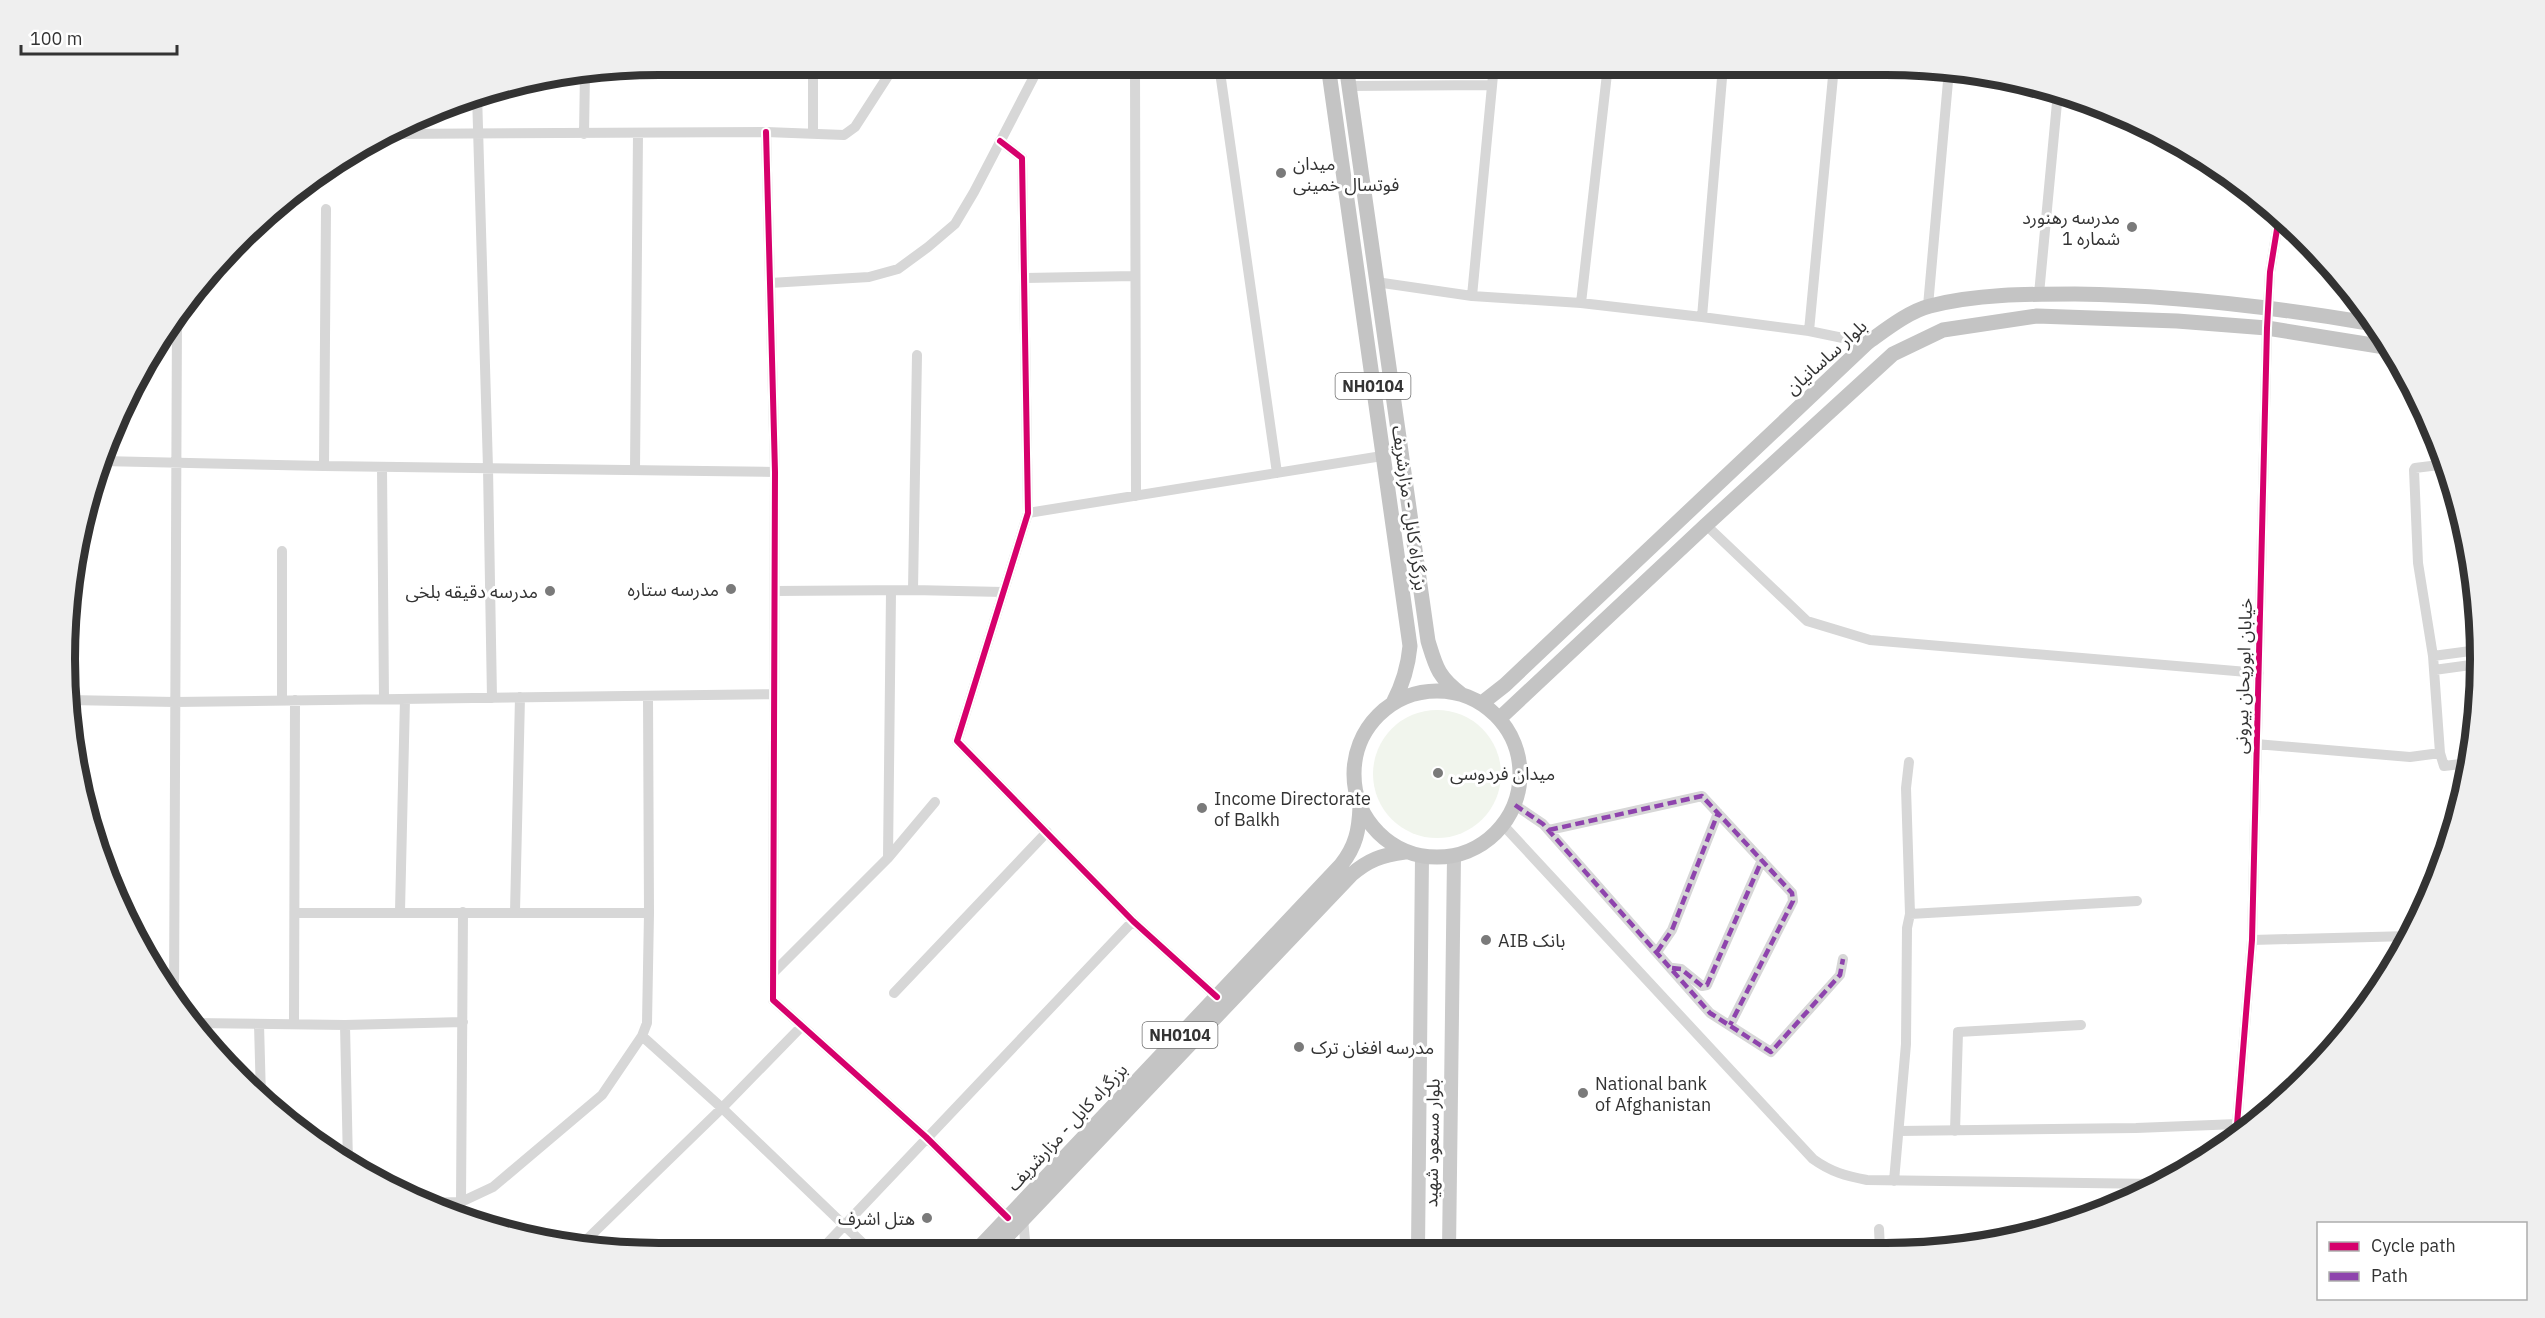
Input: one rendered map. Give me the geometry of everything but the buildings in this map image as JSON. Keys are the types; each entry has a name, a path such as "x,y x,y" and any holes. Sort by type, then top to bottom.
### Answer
{"highway":[{"name":"بزرگراه کابل - مزارشریف","path":"1329,75 1410,646 1403,684 1393,703"},
{"name":"بزرگراه کابل - مزارشریف","path":"1347,75 1428,641 1435,664 1445,681 1461,694"},
{"name":"بلوار ساسانیان","path":"1482,703 1514,677 1867,344 1889,327 1928,306 2038,294 2127,295 2269,306 2363,322"},
{"path":"1500,718 1893,354 1943,330 2037,316 2177,321 2267,328 2379,346"},
{"name":"NH0104","path":"1437,690 1461,694 1482,703 1500,718 1510,733 1519,759 1520,787 1515,805 1503,825 1482,846 1454,857 1422,857 1404,852 1386,841 1371,825 1360,807 1354,784 1355,760 1362,738 1375,718 1393,703 1414,694 1437,690"},
{"name":"بزرگراه کابل - مزارشریف","path":"986,1243 1016,1218 1290,929 1353,851 1359,830 1360,807"},
{"name":"بزرگراه کابل - مزارشریف","path":"999,1243 1016,1218 1217,997 1368,861 1383,855 1404,852"}],"main road":[{"name":"بلوار مسعود شهید","path":"1418,1243 1422,857"},
{"name":"بلوار مسعود شهید","path":"1449,1243 1454,857"}],"street":[{"path":"813,75 813,133"},
{"path":"403,134 766,132 844,135 855,127 889,75"},
{"path":"770,283 869,276 898,268 955,224 1035,75"},
{"path":"1135,75 1136,496"},
{"path":"1220,75 1277,473"},
{"path":"1472,296 1493,75"},
{"path":"1581,303 1607,75"},
{"path":"1702,317 1722,75"},
{"path":"1809,331 1833,75"},
{"path":"1928,306 1948,79"},
{"path":"584,134 585,80"},
{"path":"1348,86 1492,85"},
{"path":"2038,294 2057,101"},
{"path":"477,104 492,698"},
{"path":"766,132 775,472 773,1000 1016,1218 1024,1243"},
{"path":"635,470 638,134"},
{"path":"1000,141 1022,158 1028,513 957,741 1134,921 1217,997"},
{"path":"324,466 326,209"},
{"name":"خیابان ابوریحان بیرونی","path":"2238,1124 2252,940 2267,328 2270,272 2278,226"},
{"path":"1025,278 1136,276"},
{"path":"1376,282 1472,296 1581,303 1702,317 1809,331 1867,344"},
{"path":"174,984 177,330"},
{"path":"913,590 917,355"},
{"path":"1028,513 1382,456"},
{"path":"110,461 775,472"},
{"path":"2437,465 2414,470 2418,563 2433,656 2440,753 2444,766 2461,763"},
{"path":"382,467 384,699"},
{"path":"1706,525 1807,621 1870,640 2259,673"},
{"path":"282,551 282,700"},
{"path":"775,591 1003,592"},
{"path":"888,858 891,592"},
{"path":"2433,656 2470,651"},
{"path":"2434,670 2470,665"},
{"path":"76,700 175,702 774,694"},
{"path":"445,1202 461,1202 493,1187 602,1095 642,1035 647,1023 650,913 648,696"},
{"path":"515,912 520,698"},
{"path":"400,911 405,699"},
{"path":"294,1024 295,700"},
{"path":"2256,744 2410,757 2440,753"},
{"path":"1894,1180 1906,1044 1907,928 1910,914 1905,788 1910,762"},
{"path":"1549,830 1702,795 1792,893 1793,901 1730,1024"},
{"path":"773,973 888,858 935,802"},
{"path":"1515,805 1549,830 1710,1013 1772,1052 1840,975 1843,959"},
{"path":"1657,951 1672,930 1718,813"},
{"path":"1503,825 1814,1159 1842,1176 1894,1180 2142,1184"},
{"path":"894,993 1047,832"},
{"path":"1671,968 1680,969 1702,986 1707,985 1762,860"},
{"path":"1910,914 2137,901"},
{"path":"295,913 400,911 650,913"},
{"path":"461,1202 463,912"},
{"path":"827,1243 1134,921"},
{"path":"2252,940 2400,936"},
{"path":"203,1023 463,1022"},
{"path":"259,1024 261,1086"},
{"path":"345,1024 348,1153"},
{"path":"1955,1131 1958,1032 2081,1026"},
{"path":"586,1238 722,1108 801,1027"},
{"path":"642,1035 863,1243"},
{"path":"1899,1131 2238,1124"},
{"path":"1879,1229 1880,1243"}],"shaded area":[{"path":"1437,710 1461,715 1482,729 1496,750 1501,774 1496,798 1482,819 1461,833 1437,838 1413,833 1392,819 1378,798 1373,774 1378,750 1392,729 1413,715"}],"marked path":[{"path":"1549,830 1702,796 1792,893 1793,901 1730,1025"},
{"path":"1515,805 1543,824 1710,1013 1771,1052 1840,975 1843,959"},
{"path":"1657,952 1672,930 1718,813"},
{"path":"1672,968 1681,969 1702,986 1707,985 1762,860"}],"cycle path":[{"path":"766,132 775,472 773,1000 926,1137 1008,1218"},
{"path":"1000,141 1022,158 1028,513 957,741 1133,921 1217,997"},
{"path":"2237,1126 2252,940 2267,328 2270,272 2278,226"}],"place":[{"name":"میدان فوتسال خمینی","path":"1281,173"},
{"name":"مدرسه رهنورد شماره 1","path":"2132,227"},
{"name":"مدرسه ستاره","path":"731,589"},
{"name":"مدرسه دقيقه بلخى","path":"550,591"},
{"name":"میدان فردوسی","path":"1438,773"},
{"name":"Income Directorate of Balkh","path":"1202,808"},
{"name":"AIB بانک","path":"1486,940"},
{"name":"مدرسه افغان ترک","path":"1299,1047"},
{"name":"National bank of Afghanistan","path":"1583,1093"},
{"name":"هتل اشرف","path":"927,1218"}]}
